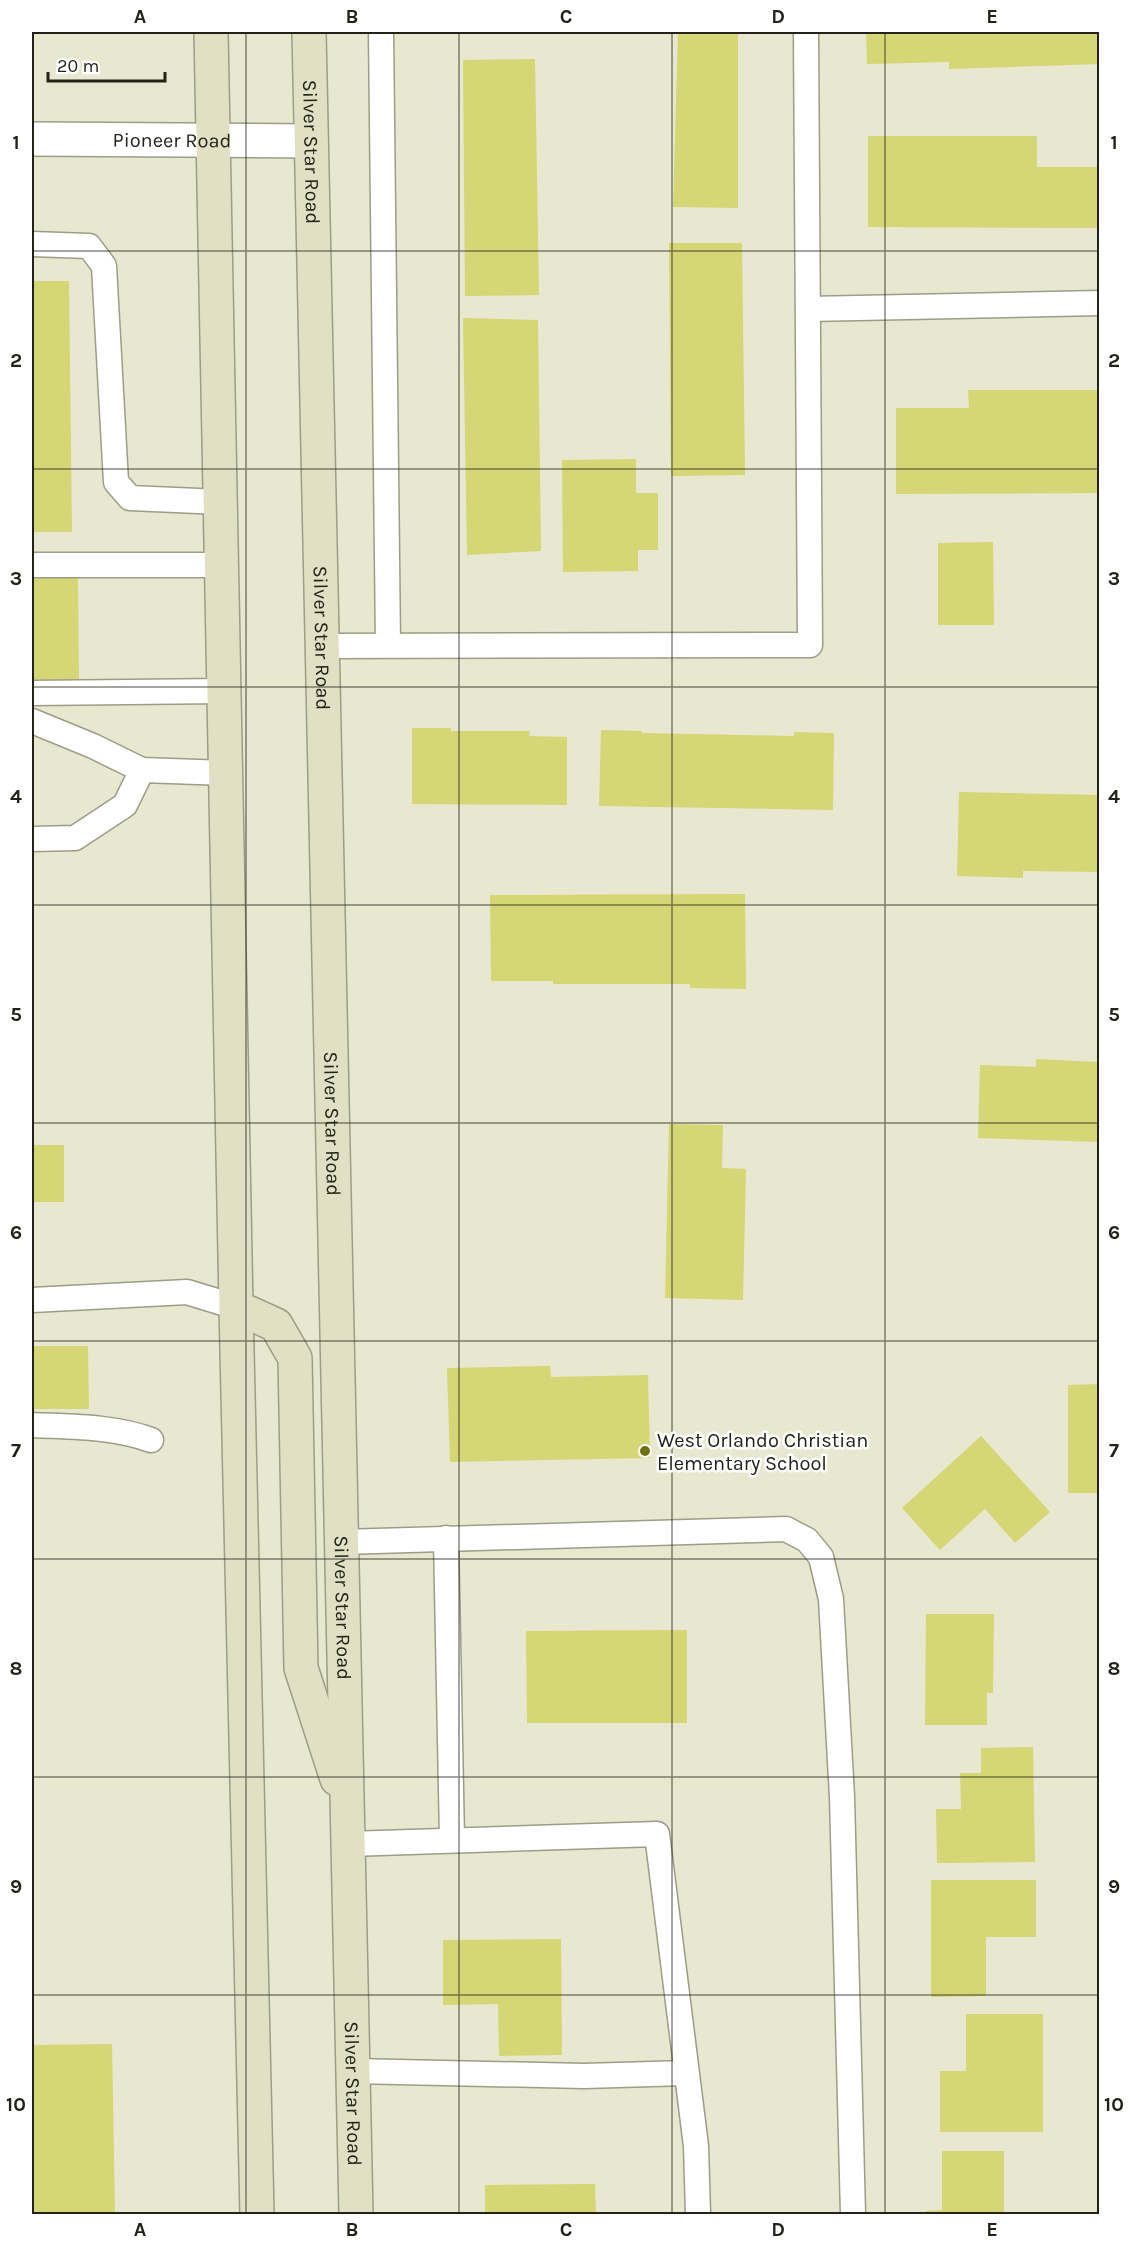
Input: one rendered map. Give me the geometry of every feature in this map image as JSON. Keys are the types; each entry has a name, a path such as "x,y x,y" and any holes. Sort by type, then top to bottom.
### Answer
{"main road":[{"path":"211,32 236,1307 257,2214"},
{"name":"Silver Star Road","path":"309,32 356,2214"},
{"path":"236,1307 276,1325 295,1358 301,1668 348,1812"}],"street":[{"name":"Pioneer Road","path":"32,139 311,141"}],"lane":[{"path":"381,32 388,645"},
{"path":"323,646 810,645 806,32"},
{"path":"32,244 89,246 104,266 116,482 130,498 221,502"},
{"path":"808,309 1100,303"},
{"path":"32,565 223,565"},
{"path":"32,693 224,690"},
{"path":"32,721 93,746 142,770 226,773"},
{"path":"32,839 75,838 125,806 142,770"},
{"path":"32,1300 187,1292 236,1307"},
{"path":"32,1425 94,1428 136,1434 151,1440"},
{"path":"342,1542 786,1529 807,1540 821,1557 831,1599 842,1797 853,2214"},
{"path":"446,1538 452,1840"},
{"path":"349,1844 657,1834 696,2146 698,2214"},
{"path":"353,2072 584,2076 686,2073"}],"building":[{"path":"678,32 738,32 738,208 673,207"},
{"path":"866,32 1100,32 1100,64 949,69 949,62 867,64"},
{"path":"535,59 539,295 465,296 463,60"},
{"path":"868,136 1037,136 1037,167 1100,167 1100,228 868,227"},
{"path":"669,243 742,243 745,475 671,476"},
{"path":"32,281 69,281 72,532 32,532"},
{"path":"463,318 538,320 541,551 467,555"},
{"path":"968,390 1100,390 1100,493 896,494 896,408 969,408"},
{"path":"636,459 636,493 658,493 658,550 638,550 638,571 563,572 562,460"},
{"path":"993,542 994,625 938,625 938,543"},
{"path":"32,576 78,576 79,683 32,683"},
{"path":"412,728 451,728 451,731 530,731 529,736 567,737 567,805 412,804"},
{"path":"601,730 794,736 794,732 834,733 833,810 599,806"},
{"path":"959,792 1100,795 1100,872 1023,871 1023,878 957,876"},
{"path":"745,894 746,989 690,988 690,984 553,984 553,981 491,981 490,895"},
{"path":"1036,1059 1100,1062 1100,1142 978,1138 980,1065 1036,1067"},
{"path":"669,1124 723,1125 722,1168 746,1169 743,1300 665,1298"},
{"path":"32,1145 64,1145 64,1202 32,1202"},
{"path":"32,1346 88,1346 89,1409 32,1409"},
{"path":"550,1366 551,1377 648,1375 650,1458 450,1462 447,1368"},
{"path":"1100,1384 1100,1493 1068,1493 1068,1385"},
{"path":"981,1436 1050,1512 1015,1543 985,1509 940,1550 902,1508"},
{"path":"926,1614 994,1614 993,1693 987,1693 987,1725 925,1725"},
{"path":"687,1630 687,1723 527,1723 526,1631"},
{"path":"1033,1747 1035,1862 937,1863 936,1809 961,1809 960,1773 981,1773 981,1748"},
{"path":"931,1880 1036,1880 1036,1937 986,1937 986,1996 931,1997"},
{"path":"561,1939 562,2055 499,2056 498,2004 443,2005 443,1940"},
{"path":"966,2014 1043,2014 1043,2132 940,2132 940,2071 966,2071"},
{"path":"112,2044 115,2214 32,2214 32,2045"},
{"path":"942,2151 1004,2151 1004,2214 925,2214 925,2211 942,2210"},
{"path":"595,2184 596,2214 485,2214 485,2185"}],"place":[{"name":"West Orlando Christian Elementary School","path":"645,1451"}]}
